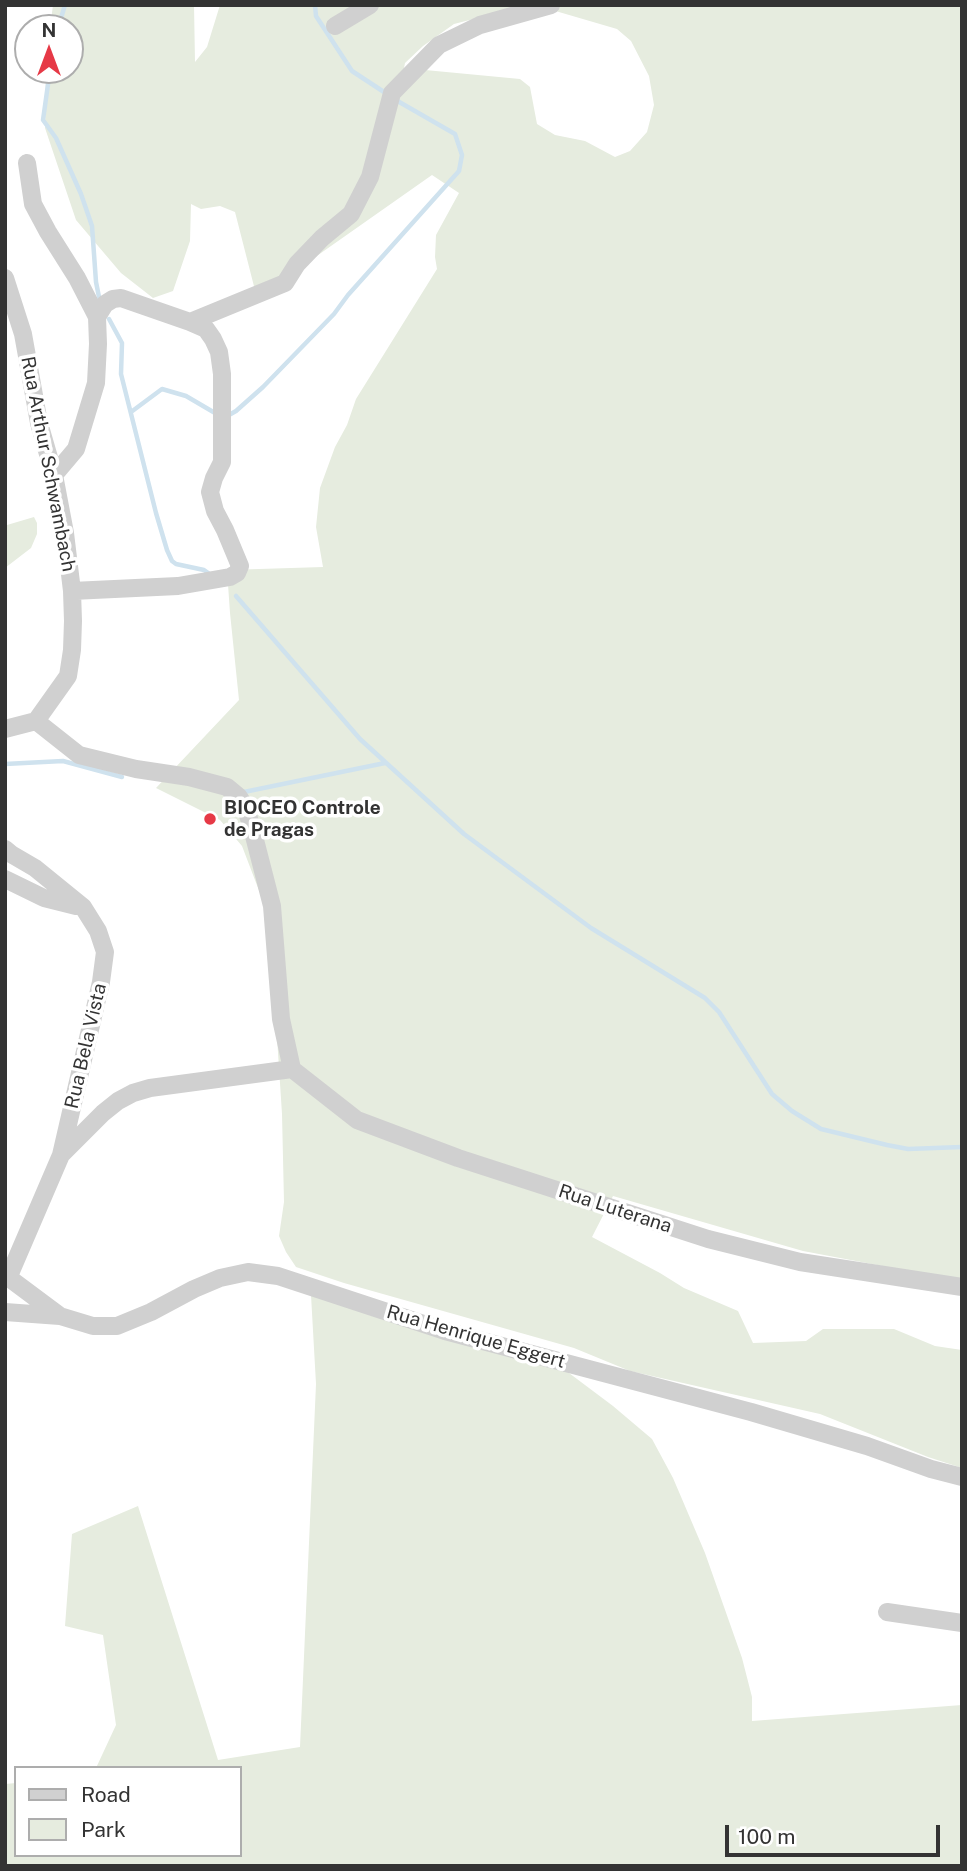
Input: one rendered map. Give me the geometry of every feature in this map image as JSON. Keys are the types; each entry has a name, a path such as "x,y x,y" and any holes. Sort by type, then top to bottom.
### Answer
{"street":[{"path":"335,26 370,5"},
{"path":"190,322 285,282 321,237 351,215 370,177 392,93 439,45 480,25 551,5"},
{"path":"27,163 33,204 97,317 99,344 96,383 76,449 54,474"},
{"name":"Rua Arthur Schwambach","path":"5,278 23,334 39,423 54,474 72,591 72,650 68,676 36,721"},
{"path":"72,591 178,586 230,577 237,573 240,566 215,511 210,492 222,462 222,374 219,352 213,339 205,329 190,322 121,298 106,304 97,317"},
{"path":"5,729 36,721 79,755 227,787 239,797 246,808 272,906 281,1019 292,1069 150,1088 133,1093 103,1113 61,1155"},
{"name":"Rua Bela Vista","path":"5,849 35,868 83,907 98,931 105,952 101,982 61,1155 7,1276"},
{"path":"5,879 44,898 83,907"},
{"name":"Rua Luterana","path":"292,1069 357,1120 472,1162 708,1239 800,1262 962,1287"},
{"name":"Rua Henrique Eggert","path":"7,1276 60,1316 93,1326 117,1326 220,1278 248,1272 278,1276 445,1331 751,1412 962,1477"},
{"path":"5,1312 60,1316"},
{"path":"887,1612 962,1623"}],"green space":[{"path":"53,5 194,5 195,62 207,47 220,5 520,5 454,24 423,46 405,63 404,68 520,79 530,87 537,124 555,135 585,141 615,157 630,151 647,132 654,105 649,76 631,41 617,29 535,5 962,5 962,1281 803,1251 613,1196 592,1237 684,1288 738,1311 753,1343 806,1341 823,1329 894,1329 935,1346 962,1350 962,1468 820,1414 630,1371 574,1348 344,1283 296,1267 286,1252 279,1236 284,1202 282,1114 274,991 263,901 242,846 220,820 156,788 239,700 227,570 323,567 316,527 320,488 356,399 437,269 436,235 459,193 432,175 257,298 235,212 220,206 201,209 191,204 190,241 173,291 153,298 121,273 76,220 45,128 46,84 84,84 84,14 52,14"},
{"path":"34,517 37,534 31,548 5,568 5,523 7,525"},
{"path":"311,1295 561,1367 652,1439 673,1478 705,1553 742,1658 752,1697 752,1721 962,1705 962,1866 5,1866 5,1784 14,1783 14,1857 242,1857 242,1766 97,1766 116,1725 103,1635 65,1626 72,1534 138,1506 218,1760 300,1747 316,1384"}],"waterway":[{"path":"62,14 65,5"},
{"path":"315,5 316,16 352,71 387,94"},
{"path":"48,84 43,120 56,138 92,226 99,297"},
{"path":"229,415 263,387 334,314 459,171 462,155 455,134 394,99"},
{"path":"109,319 122,343 121,374 167,550 176,564 204,570 211,575"},
{"path":"131,412 162,389 186,396 215,413"},
{"path":"236,596 360,739 464,834 591,928 705,998 719,1012 772,1094 792,1111 821,1129 887,1145 908,1149 962,1147"},
{"path":"5,764 63,761 122,777"},
{"path":"244,792 385,763"}],"place":[{"name":"BIOCEO Controle de Pragas","path":"210,819"}]}
